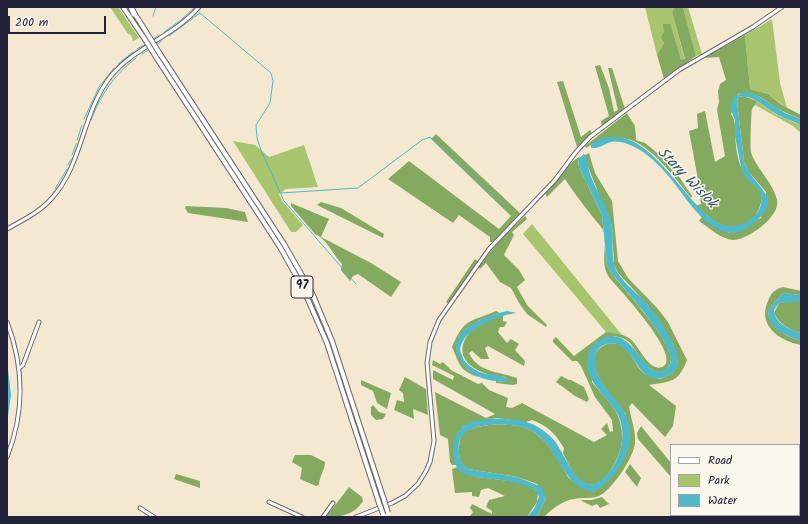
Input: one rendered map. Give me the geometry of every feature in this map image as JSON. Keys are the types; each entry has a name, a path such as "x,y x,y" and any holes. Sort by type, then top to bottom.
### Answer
{"highway":[{"path":"131,7 134,14"}],"main road":[{"name":"97","path":"123,7 280,247 305,291 327,343 383,516"},
{"name":"97","path":"134,14 280,237 309,288 334,348 388,515"}],"street":[{"path":"7,229 44,206 61,187 68,174 97,96 111,76 128,59 180,24 199,7"},
{"path":"356,517 392,503 405,496 418,484 426,471 430,462 434,441 428,363 430,342 439,320 488,249 555,180 590,137 679,70 754,26 782,7"},
{"path":"7,322 15,345 19,368 20,412 7,457"},
{"path":"19,368 23,365 39,322"},
{"path":"269,502 302,517"},
{"path":"323,517 333,503"},
{"path":"140,508 154,517"}],"green space":[{"path":"110,7 118,7 139,38 133,41 131,35 128,34"},
{"path":"645,7 675,7 672,12 685,60 681,60 664,32 664,43 657,55"},
{"path":"675,7 683,7 696,56 664,79 657,55 664,43 661,37 664,32 663,24 670,24 681,60 685,59 672,12"},
{"path":"683,7 688,7 702,54 696,56"},
{"path":"772,19 780,83 787,108 768,94 750,89 745,35"},
{"path":"745,35 750,89 768,94 782,105 801,115 801,119 778,109 753,94 738,94 731,114 734,122 737,152 744,173 748,179 761,191 761,199 757,213 752,219 740,226 733,227 717,223 696,206 701,204 689,131 698,128 697,114 705,111 715,162 725,156 717,110 720,84 726,80 719,57 706,58 707,56"},
{"path":"600,65 609,88 614,112 618,110 608,68 612,68 625,109 602,126 601,121 609,116 595,66"},
{"path":"563,81 581,137 590,130 592,133 577,147 557,82"},
{"path":"744,96 757,101 752,109 751,152 775,194 777,206 769,220 755,232 733,240 711,230 699,221 702,217 729,233 761,218 766,192 748,171 744,162 737,101 739,97"},
{"path":"757,101 777,115 801,125 801,133 793,126 755,105"},
{"path":"627,113 635,126 636,140 645,143 661,156 665,156 692,196 691,198 662,163 653,154 635,141 623,139 603,141 586,148 585,146"},
{"path":"436,134 520,213 493,242 490,242 490,237 459,215 453,223 388,179 409,161 499,229 511,216 431,139"},
{"path":"233,141 255,145 269,157 304,145 318,187 286,189 279,194 283,202 303,225 296,232 291,232"},
{"path":"589,153 595,173 612,201 618,261 628,278 658,309 668,322 687,360 684,368 673,380 649,385 676,406 673,426 665,437 632,403 629,407 635,438 634,449 627,464 616,480 604,493 599,496 570,500 556,506 544,517 537,517 546,498 537,484 517,477 468,469 462,464 459,457 460,442 463,434 468,430 483,426 509,425 523,427 541,437 558,459 569,478 594,492 624,459 626,414 602,382 594,363 595,355 604,345 616,343 626,350 641,371 645,374 660,379 673,373 678,362 673,344 648,305 618,273 614,265 612,226 590,172 585,155"},
{"path":"580,156 578,161 579,167 602,215 604,235 602,228 565,179 547,197 545,193 566,167"},
{"path":"321,202 341,208 384,234 383,238 317,205"},
{"path":"291,203 329,219 321,237 371,263 401,282 391,297 358,274 353,276 350,281 341,270 342,264 330,248 319,236 315,234 291,206"},
{"path":"186,206 226,208 245,212 248,222 188,213 185,208"},
{"path":"525,216 527,219 512,232 514,235 504,255 519,270 525,280 517,287 527,305 547,325 546,327 527,314 511,288 500,282 486,263 480,269 478,267 501,239"},
{"path":"532,224 622,335 606,332 523,234"},
{"path":"605,243 607,265 610,271 648,317 658,331 671,356 670,364 664,371 658,372 652,370 632,345 624,339 611,336 595,343 592,382 616,412 622,432 622,443 613,467 603,479 597,483 591,485 584,483 572,470 563,453 564,448 560,442 554,434 543,425 532,420 526,422 496,418 463,426 454,456 456,465 452,465 450,462 448,439 440,435 435,392 486,418 495,414 433,379 433,370 453,380 454,376 432,365 433,360 440,364 443,362 451,370 478,384 482,383 489,390 508,398 506,407 512,408 522,403 594,442 607,435 601,429 607,423 610,432 613,431 612,420 595,397 581,366 577,361 572,361 553,342 553,340 556,337 574,356 606,332 618,334 633,341 649,363 659,368 664,366 667,360 664,350 657,337 637,310 608,276 604,263"},
{"path":"475,259 478,261 449,304 446,302"},
{"path":"783,287 801,291 801,295 783,293 768,310 769,316 771,322 779,331 801,341 801,345 778,336 772,330 765,317 765,310 770,296 776,290"},
{"path":"801,301 801,333 785,326 779,321 774,313 779,303"},
{"path":"496,311 500,313 480,320 464,330 457,344 468,370 478,377 467,372 460,366 452,347 461,330 469,322"},
{"path":"503,315 503,321 507,322 504,327 500,327 498,332 507,343 511,339 519,344 515,350 525,361 524,366 488,346 485,348 489,359 481,359 472,351 469,353 477,364 483,368 517,378 517,384 513,385 496,383 496,381 506,382 506,377 487,374 473,368 465,359 462,350 465,340 473,330 485,322"},
{"path":"561,376 584,387 589,399 587,402 575,396 556,382"},
{"path":"405,377 426,389 428,415 413,409 414,419 394,410 397,400 404,402 403,393 399,390"},
{"path":"361,380 391,393 387,409 377,403 373,391 361,385"},
{"path":"373,405 379,412 386,414 383,419 376,420 371,415 371,407"},
{"path":"641,426 670,462 670,476 638,439 637,433"},
{"path":"295,455 311,455 325,462 319,485 316,486 300,479 302,468 292,462"},
{"path":"630,464 641,478 637,487 625,472"},
{"path":"457,467 463,472 472,476 520,483 530,487 538,493 537,502 527,517 469,517 473,512 470,508 472,504 492,514 492,511 486,507 489,500 505,496 488,488 481,490 479,497 472,496 472,492 455,493 452,469"},
{"path":"176,474 200,481 200,488 174,479"},
{"path":"349,487 362,497 363,501 356,509 347,514 326,517"},
{"path":"602,497 609,504 600,508 597,504 592,506 580,500 592,500"}],"water":[{"path":"743,92 755,94 785,113 801,119 801,125 778,115 755,100 739,97 737,101 744,162 768,201 767,208 761,216 750,226 738,232 726,232 715,228 704,220 664,171 640,150 622,142 611,142 599,147 591,148 591,145 598,139 604,138 613,137 633,142 652,155 702,210 718,222 735,226 752,218 759,209 761,203 760,191 746,178 742,172 735,136 735,120 730,108 734,97"},
{"path":"584,154 587,158 589,172 611,220 613,233 613,256 617,272 648,305 662,324 675,348 678,363 676,370 673,373 664,377 653,379 645,374 630,354 618,345 611,343 602,346 597,351 595,367 602,382 626,415 630,426 630,437 624,459 618,469 603,486 594,492 582,488 573,481 565,472 552,451 534,432 522,427 488,425 470,430 464,434 459,443 459,455 461,462 468,469 517,477 542,487 546,498 537,517 527,517 534,509 539,497 535,490 514,482 470,476 463,473 456,466 453,454 454,441 462,427 475,421 496,419 517,420 533,424 542,429 554,440 567,462 579,478 585,483 592,484 600,481 617,460 622,442 622,433 618,415 591,379 587,362 591,348 596,342 603,338 615,336 624,340 632,347 653,370 661,371 669,366 671,358 659,333 637,303 610,271 607,265 602,215 579,167 578,159"},
{"path":"783,293 801,295 801,301 779,303 774,310 777,319 783,325 801,333 801,341 779,331 774,327 769,317 768,310"},
{"path":"507,311 517,313 482,324 464,340 460,349 463,359 474,369 483,373 509,379 506,382 476,376 467,369 459,358 456,348 458,339 463,332 479,320"},
{"path":"7,361 11,395 7,423"}],"waterway":[{"path":"153,16 156,7"},
{"path":"164,32 181,20 195,7"},
{"path":"169,36 200,13 271,73 273,81 270,103 256,125 257,138 261,150 284,201 356,284"},
{"path":"153,39 159,35"},
{"path":"156,45 162,41"},
{"path":"137,49 147,43"},
{"path":"142,54 148,50"},
{"path":"118,64 133,52"},
{"path":"91,120 99,102 109,86 121,71 136,58"},
{"path":"84,119 99,87 114,68"},
{"path":"77,140 82,125"},
{"path":"281,193 358,188 422,140 430,137 508,208"},
{"path":"72,155 76,144"},
{"path":"68,165 71,159"},
{"path":"55,189 67,169"}],"water label":[{"name":"Stary Wislok","path":"686,179"}]}
